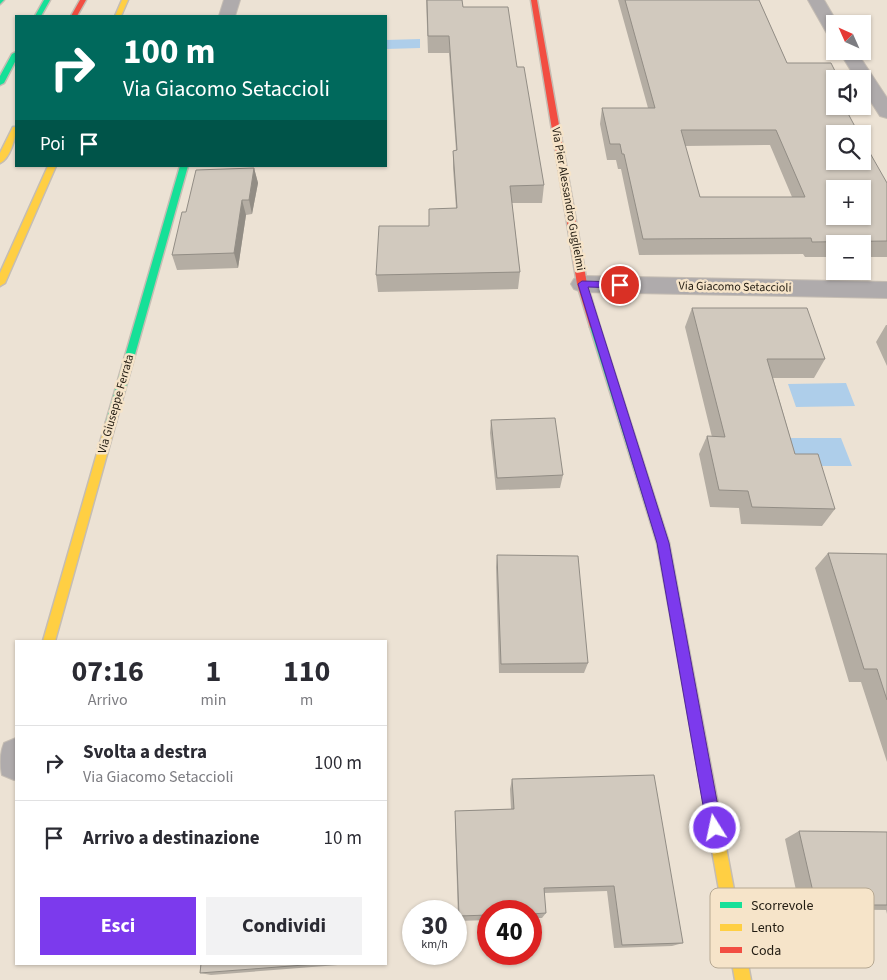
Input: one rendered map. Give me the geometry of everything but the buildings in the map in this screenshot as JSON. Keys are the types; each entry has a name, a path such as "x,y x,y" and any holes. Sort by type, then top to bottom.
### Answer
{"street":[{"path":"39,15 47,0"},
{"path":"75,15 83,0"},
{"path":"118,15 125,0"},
{"path":"227,15 232,0"},
{"name":"Via Pier Alessandro Guglielmi","path":"534,0 582,284 663,543 726,888"},
{"path":"816,0 826,17"},
{"path":"0,83 15,56"},
{"path":"853,60 887,112"},
{"path":"0,161 15,131"},
{"path":"0,283 52,167"},
{"name":"Via Giuseppe Ferrata","path":"49,640 184,167"},
{"name":"Via Giacomo Setaccioli","path":"582,284 887,290"}],"water":[{"path":"420,39 420,48 387,49 387,40"},
{"path":"846,383 855,406 796,407 788,384"},
{"path":"782,438 841,438 852,466 791,466"}],"traffic: fast":[{"path":"39,15 47,0"},
{"path":"0,83 15,56"},
{"path":"111,422 184,167"},
{"path":"595,327 663,543 677,619"}],"traffic: slow":[{"path":"118,15 125,0"},
{"path":"0,161 15,131"},
{"path":"0,283 52,167"},
{"path":"49,640 111,422"},
{"path":"677,619 726,888"},
{"path":"741,968 743,980"}],"traffic: jam":[{"path":"75,15 83,0"},
{"path":"534,0 582,284 595,327"}],"route":[{"path":"620,285 582,284 663,543 715,828"}]}
